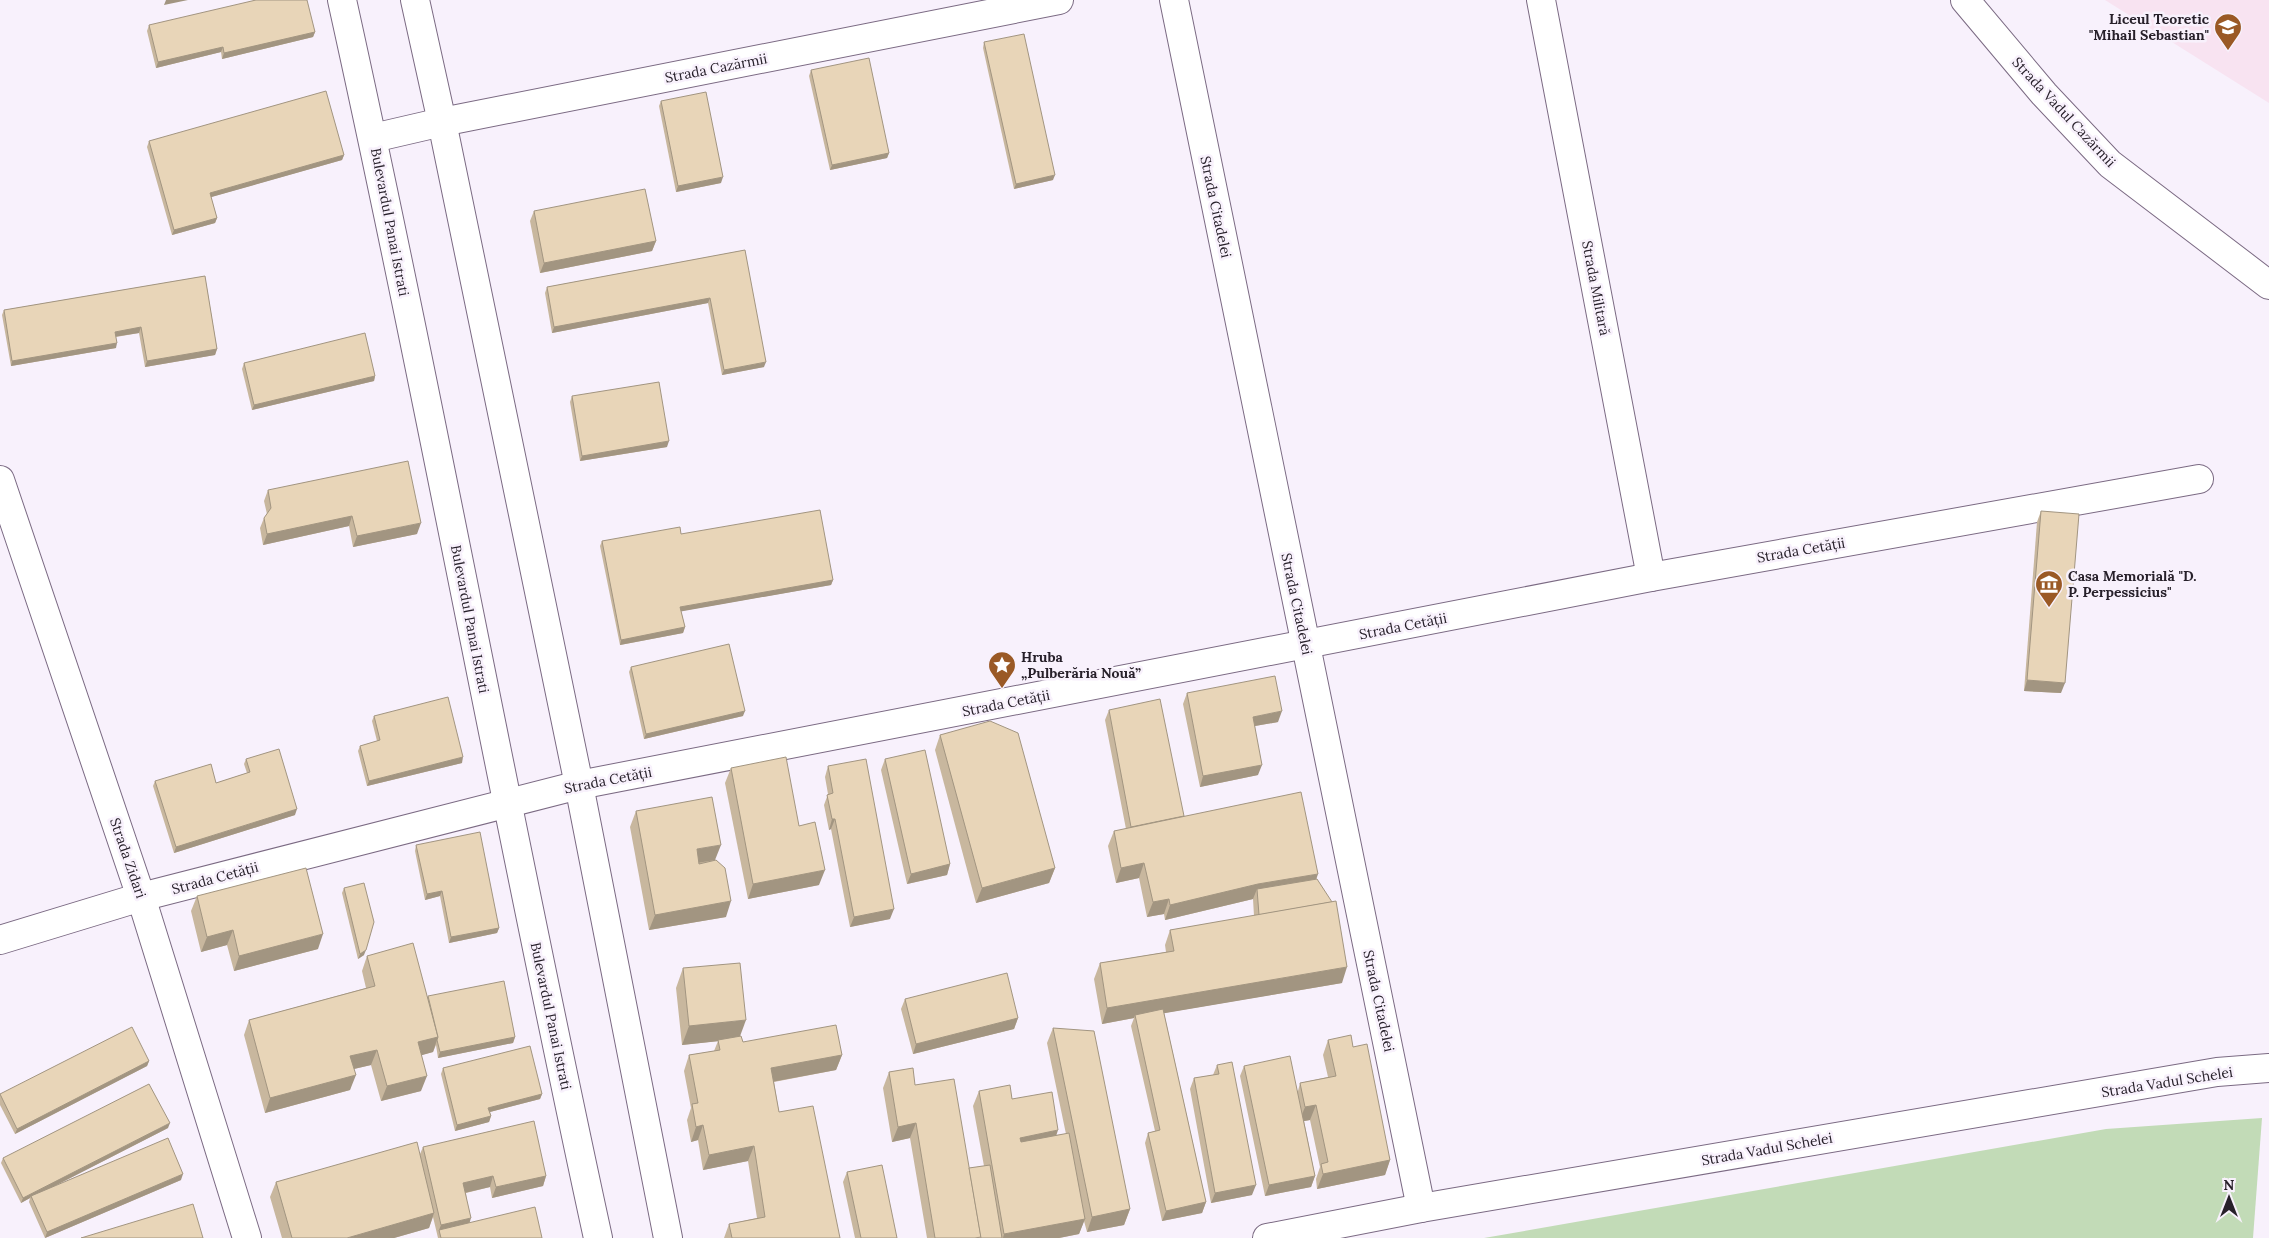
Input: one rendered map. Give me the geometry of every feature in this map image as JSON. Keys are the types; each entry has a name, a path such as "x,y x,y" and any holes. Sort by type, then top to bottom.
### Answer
{"street":[{"name":"Bulevardul Panai Istrati","path":"342,0 373,138 507,802 598,1238"},
{"path":"415,0 442,122 578,785 668,1238"},
{"name":"Strada Cazărmii","path":"373,138 442,122 1059,0"},
{"name":"Strada Citadelei","path":"1174,0 1421,1208"},
{"name":"Strada Militară","path":"1541,0 1651,577"},
{"name":"Strada Vadul Cazărmii","path":"1964,0 2044,94 2110,164 2269,285"},
{"name":"Strada Zidari","path":"0,480 141,897 247,1238"},
{"name":"Strada Cetății","path":"0,940 141,897 578,785 1651,577 2199,480"},
{"name":"Strada Vadul Schelei","path":"1267,1238 1421,1208 2217,1072 2269,1068"}],"shaded area":[{"name":"Liceul Teoretic \"Mihail Sebastian\"","path":"2105,0 2269,0 2269,103"}],"green space":[{"path":"2262,1118 2253,1238 1484,1238 2106,1129"}],"building":[{"path":"256,0 307,0 315,32 224,53 223,47 158,62 149,25"},
{"path":"1024,34 1055,175 1016,184 984,42"},
{"path":"869,58 889,153 832,165 811,70"},
{"path":"326,91 344,155 210,193 217,218 174,230 149,141"},
{"path":"706,92 723,177 678,186 661,101"},
{"path":"645,189 656,241 544,263 534,211"},
{"path":"745,250 766,362 724,370 710,298 554,327 547,287"},
{"path":"205,276 217,349 147,361 141,327 115,332 117,343 12,361 4,310"},
{"path":"365,333 375,376 254,405 244,363"},
{"path":"659,382 669,441 582,456 572,396"},
{"path":"408,461 421,523 357,536 352,516 267,534 264,518 271,508 268,490"},
{"path":"820,510 833,580 680,607 685,627 621,640 602,541 680,527 681,534"},
{"name":"Casa Memorială \"D. P. Perpessicius\"","path":"2041,511 2079,514 2065,683 2027,680"},
{"path":"729,644 745,711 646,734 631,667"},
{"path":"1275,676 1282,711 1253,717 1262,765 1203,776 1187,693"},
{"path":"448,697 463,757 369,781 360,746 380,740 374,716"},
{"path":"1160,699 1184,816 1131,827 1109,710"},
{"path":"990,721 1018,733 1055,868 982,888 940,735"},
{"path":"279,749 297,809 176,847 155,781 211,764 216,783 250,772 246,759"},
{"path":"925,750 950,864 911,874 885,759"},
{"path":"786,757 799,826 815,822 825,870 753,884 731,768"},
{"path":"866,759 894,909 854,917 835,819 832,819 827,795 833,793 828,766"},
{"path":"1301,792 1318,874 1258,884 1170,905 1169,899 1153,902 1144,863 1121,868 1114,831"},
{"path":"712,797 721,845 697,849 699,864 716,860 725,868 731,901 655,915 636,811"},
{"path":"480,832 499,928 451,937 442,891 427,894 416,845"},
{"path":"306,868 323,934 239,956 233,930 207,937 197,896"},
{"path":"1317,879 1332,902 1259,915 1257,889"},
{"path":"364,883 374,922 366,950 360,954 344,888"},
{"path":"1336,901 1347,967 1107,1008 1100,963 1174,951 1170,930"},
{"path":"413,943 438,1037 418,1042 427,1076 387,1086 377,1050 350,1056 356,1075 270,1098 249,1020 375,986 367,956"},
{"path":"740,963 746,1020 689,1026 683,968"},
{"path":"1007,973 1018,1018 916,1044 905,999"},
{"path":"504,981 515,1037 440,1052 428,996"},
{"path":"1163,1009 1206,1202 1166,1211 1148,1133 1160,1130 1135,1015"},
{"path":"836,1025 842,1055 771,1068 779,1112 813,1106 840,1238 732,1238 729,1224 765,1217 754,1146 709,1155 703,1125 696,1127 692,1104 698,1103 689,1055 720,1050 718,1040 741,1036 743,1042"},
{"path":"132,1027 149,1061 17,1129 0,1094"},
{"path":"1053,1028 1094,1031 1130,1209 1092,1217"},
{"path":"1351,1035 1353,1047 1367,1044 1390,1160 1323,1174 1321,1164 1328,1162 1316,1105 1305,1107 1300,1083 1336,1076 1328,1040"},
{"path":"530,1046 542,1094 488,1108 491,1116 457,1125 443,1068"},
{"path":"1290,1056 1315,1176 1269,1185 1244,1066"},
{"path":"1232,1062 1256,1185 1215,1193 1194,1078 1219,1074 1217,1065"},
{"path":"913,1068 915,1085 954,1079 981,1237 935,1238 916,1123 898,1127 889,1072"},
{"path":"149,1084 170,1123 23,1198 3,1158"},
{"path":"1010,1085 1012,1099 1052,1092 1058,1130 1020,1138 1021,1142 1069,1133 1085,1219 1004,1234 979,1091"},
{"path":"534,1121 546,1176 496,1187 493,1176 463,1183 471,1218 441,1225 423,1147"},
{"path":"168,1138 183,1174 47,1232 31,1196"},
{"path":"417,1142 434,1213 347,1238 292,1238 276,1182"},
{"path":"882,1165 897,1238 861,1238 847,1172"},
{"path":"990,1165 1002,1238 981,1238 969,1168"},
{"path":"193,1204 203,1238 81,1238"},
{"path":"535,1207 542,1238 441,1238 439,1230"}],"place":[{"name":"Liceul Teoretic \"Mihail Sebastian\"","path":"2228,51"},
{"name":"Casa Memorială \"D. P. Perpessicius\"","path":"2049,608"},
{"name":"Hruba „Pulberăria Nouă”","path":"1002,689"}]}
